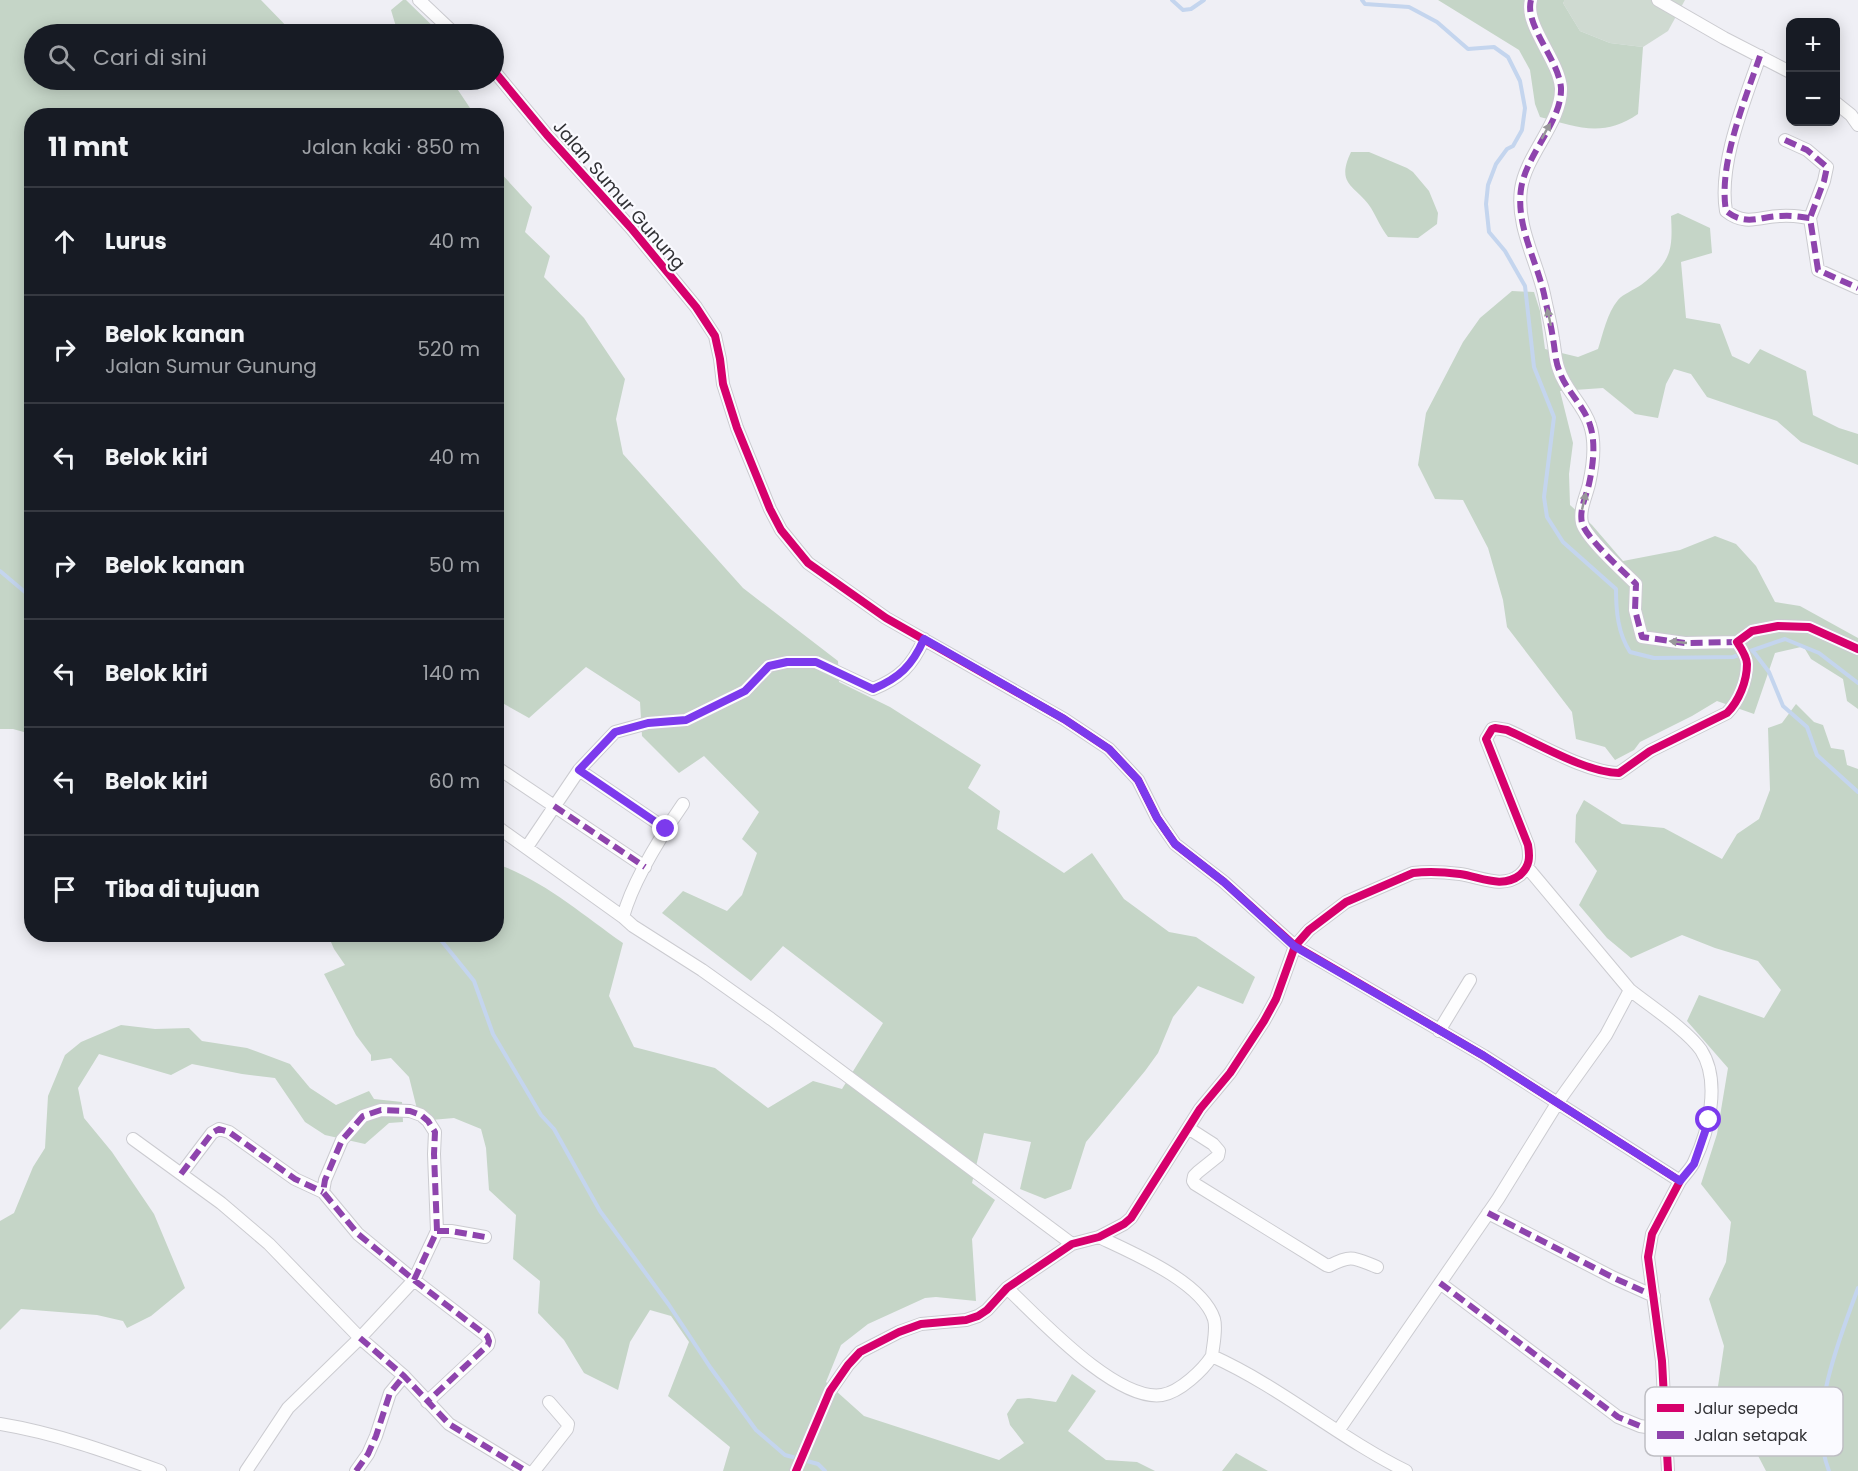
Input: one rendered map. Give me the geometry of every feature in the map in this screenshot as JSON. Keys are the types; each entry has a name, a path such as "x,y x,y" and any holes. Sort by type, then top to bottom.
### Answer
{"street":[{"path":"420,0 445,24"},
{"path":"1531,0 1529,15 1555,66 1561,92 1557,109 1531,158 1521,189 1522,220 1527,244 1536,263 1544,292 1559,370 1590,424 1593,447 1589,484 1582,506 1582,524 1636,585 1635,610 1642,638 1685,643 1739,645 1752,631 1778,626 1809,627 1858,649"},
{"path":"1658,0 1786,69"},
{"path":"1760,56 1731,141 1724,199 1726,211 1754,220 1779,215 1810,218"},
{"name":"Jalan Sumur Gunung","path":"504,83 547,135 631,228 696,307 715,336 723,384 736,428 770,509 794,548 808,563 886,618 1064,719 1109,749 1138,780 1157,818 1175,844 1224,882 1294,946 1558,1102 1680,1181"},
{"path":"1840,106 1851,115 1858,125"},
{"path":"1785,140 1808,150 1827,167 1810,218 1818,270 1858,288"},
{"path":"527,847 579,770 615,732 648,723 686,720 745,691 769,666 787,662 816,662 873,689 891,681 908,668 924,639"},
{"path":"796,1471 830,1391 860,1352 899,1332 921,1324 966,1320 978,1316 987,1310 1007,1288 1072,1244 1099,1237 1131,1218 1200,1109 1230,1073 1264,1021 1276,999 1294,946 1309,930 1346,902 1413,873 1460,874 1500,883 1512,880 1527,867 1530,855 1528,845 1486,739 1492,729 1507,730 1579,763 1619,773 1650,751 1727,713 1735,705 1740,694 1747,662 1739,645"},
{"path":"579,770 666,829"},
{"path":"504,772 645,867"},
{"path":"622,917 627,899 666,829 683,804"},
{"path":"504,831 633,926 702,970 771,1019 1072,1244"},
{"path":"1527,867 1630,990 1685,1034 1700,1049 1710,1067 1712,1096 1709,1120 1694,1164 1680,1181 1652,1234 1648,1257 1662,1361 1663,1387"},
{"path":"1439,1031 1470,980"},
{"path":"1338,1431 1488,1213 1558,1102 1606,1035 1630,990"},
{"path":"246,1471 288,1408 360,1338 414,1280 437,1232 435,1132 421,1115 410,1111 381,1110 363,1116 342,1140 325,1180 323,1192"},
{"path":"1188,1128 1220,1151 1218,1156 1194,1176 1195,1184 1326,1265 1329,1266 1343,1258 1350,1257 1377,1267"},
{"path":"181,1174 207,1139 219,1129 229,1131 295,1179 323,1192 358,1234 487,1336 488,1345 427,1402"},
{"path":"133,1139 221,1203 269,1244 360,1338 404,1377 449,1424 526,1471"},
{"path":"1488,1213 1653,1296"},
{"path":"437,1232 451,1231 485,1237"},
{"path":"1007,1288 1105,1375 1145,1393 1163,1395 1183,1385 1206,1365 1212,1356 1215,1321 1206,1302 1152,1262 1099,1237"},
{"path":"1440,1283 1618,1417 1645,1427"},
{"path":"1212,1356 1286,1397 1374,1455 1406,1471"},
{"path":"356,1471 368,1454 390,1393 404,1377"},
{"path":"534,1471 567,1429 567,1424 549,1402"},
{"path":"0,1424 32,1429 63,1438 160,1471"},
{"path":"1667,1456 1668,1471"}],"shaded area":[{"path":"1565,0 1685,0 1668,31 1643,47 1610,43 1580,31 1563,3"}],"green space":[{"path":"0,0 261,0 284,24 24,24 24,90 458,90 470,108 24,108 24,732 0,729"},
{"path":"406,0 431,24 395,24 391,10"},
{"path":"1438,0 1565,0 1563,3 1580,31 1610,43 1643,47 1638,114 1613,126 1601,128 1578,127 1540,117 1535,104 1530,70 1519,50"},
{"path":"1351,152 1369,152 1413,172 1429,191 1438,213 1437,224 1418,238 1388,237 1371,208 1346,179 1345,172"},
{"path":"504,177 532,207 525,232 550,256 544,277 584,318 625,379 616,419 623,454 743,588 838,661 839,682 890,707 981,765 968,788 1000,811 997,829 1064,873 1092,853 1124,899 1169,932 1196,937 1255,977 1243,1004 1198,986 1173,1017 1158,1053 1086,1142 1071,1189 1045,1199 1020,1189 1031,1142 984,1133 972,1183 995,1200 972,1239 976,1301 925,1298 868,1324 841,1345 826,1382 864,1416 999,1460 1024,1443 1010,1425 1007,1414 1017,1399 1029,1398 1056,1402 1072,1374 1096,1391 1068,1431 1106,1460 1137,1462 1155,1471 723,1471 730,1447 668,1396 689,1342 671,1316 650,1310 630,1342 618,1390 584,1373 564,1340 538,1313 540,1281 513,1259 516,1215 489,1190 486,1148 481,1129 454,1118 420,1121 409,1077 391,1058 371,1061 371,1055 356,1035 324,974 345,965 331,942 504,942 504,867 547,889 623,943 609,996 634,1047 715,1068 768,1108 813,1081 842,1089 883,1023 783,946 751,981 662,913 683,891 727,911 742,895 757,853 742,839 759,812 704,756 679,773 642,736 640,702 586,667 529,718 504,704"},
{"path":"1678,213 1710,228 1712,253 1681,262 1686,318 1720,324 1732,356 1749,364 1760,349 1806,371 1813,415 1839,428 1858,434 1858,465 1801,442 1777,421 1707,397 1691,374 1674,369 1666,384 1658,418 1635,414 1603,388 1560,391 1573,443 1569,474 1570,505 1592,525 1623,561 1680,550 1715,536 1736,544 1756,566 1775,602 1800,606 1858,638 1858,709 1847,701 1843,679 1811,659 1801,647 1775,653 1754,714 1717,701 1640,742 1634,750 1615,760 1605,747 1576,739 1572,712 1507,627 1503,600 1488,548 1463,500 1435,499 1418,465 1426,413 1463,342 1480,318 1512,291 1534,292 1540,311 1545,349 1578,357 1598,349 1614,305 1651,277 1664,262 1670,247 1671,216"},
{"path":"1796,704 1814,722 1823,725 1831,748 1844,750 1847,765 1858,769 1858,1471 1766,1471 1758,1456 1843,1456 1843,1387 1718,1387 1724,1346 1709,1299 1726,1262 1731,1222 1701,1184 1717,1134 1728,1068 1687,1021 1699,995 1764,1018 1781,990 1758,961 1682,935 1631,958 1607,938 1579,905 1597,871 1575,842 1576,815 1584,800 1622,824 1664,828 1722,859 1737,834 1759,819 1770,790 1768,728 1782,723"},
{"path":"121,1025 155,1029 189,1028 202,1041 247,1048 290,1064 310,1088 336,1105 369,1091 374,1099 402,1102 403,1122 389,1123 365,1144 325,1135 305,1122 275,1078 192,1064 171,1075 99,1054 78,1088 84,1118 112,1152 154,1214 185,1288 151,1316 127,1328 123,1321 97,1315 21,1309 0,1330 0,1221 14,1213 33,1167 45,1148 48,1096 65,1055 81,1042"},
{"path":"1236,1453 1268,1471 1222,1471"}],"waterway":[{"path":"1172,0 1183,10 1191,9 1204,0"},
{"path":"1362,0 1365,4 1409,7 1437,22 1468,49 1494,47 1508,57 1520,81 1525,108 1522,130 1513,146 1507,149 1496,164 1488,185 1486,204 1489,232 1505,251 1525,286 1534,367 1554,417 1544,497 1547,517 1563,542 1616,589 1618,622 1630,652 1654,658 1733,657 1785,639 1819,653 1858,683"},
{"path":"0,571 24,591"},
{"path":"1753,651 1769,672 1783,706 1807,727 1817,755 1858,792"},
{"path":"442,942 474,981 493,1034 541,1115 554,1129 600,1211 669,1305 710,1367 756,1430 785,1455 818,1464 825,1471"},
{"path":"1826,1387 1842,1331 1858,1288"},
{"path":"1825,1456 1829,1471"}],"marked path":[{"path":"1531,0 1532,20 1559,77 1561,88 1556,113 1524,176 1521,189 1521,216 1541,281 1558,366 1562,377 1587,418 1592,432 1593,462 1582,508 1582,523 1590,537 1636,584 1635,610 1642,637 1685,643 1737,642"},
{"path":"1760,56 1729,153 1726,173 1726,211 1733,216 1747,220 1774,216 1810,218 1818,270 1858,288"},
{"path":"1785,140 1807,150 1827,167 1810,218"},
{"path":"579,770 666,829"},
{"path":"554,806 645,867"},
{"path":"414,1280 437,1231 435,1132 421,1115 410,1111 381,1110 363,1116 342,1140 325,1180 323,1192 358,1234 414,1280 487,1336 489,1341 488,1345 427,1402"},
{"path":"181,1174 212,1133 219,1129 229,1132 295,1179 323,1192"},
{"path":"1488,1213 1654,1296"},
{"path":"437,1231 485,1237"},
{"path":"1440,1283 1618,1417 1645,1427"},
{"path":"360,1338 404,1376 449,1424 526,1471"},
{"path":"356,1471 368,1454 376,1436 390,1393 404,1376"}],"cycle path":[{"path":"504,83 547,135 631,228 696,307 715,336 723,384 737,428 770,509 781,530 808,563 886,618 1064,719 1109,749 1138,780 1157,818 1175,844 1224,882 1295,946 1484,1056 1680,1181 1652,1234 1648,1257 1663,1387"},
{"path":"796,1471 830,1391 860,1352 899,1332 921,1324 966,1320 978,1316 987,1310 1007,1288 1072,1244 1099,1237 1131,1218 1200,1109 1230,1073 1264,1021 1276,999 1295,946 1309,930 1346,902 1413,873 1454,873 1499,882 1513,879 1523,872 1529,861 1528,845 1486,739 1492,729 1507,730 1577,763 1606,772 1619,773 1650,751 1727,713 1739,697 1747,670 1746,658 1737,642 1752,631 1778,626 1809,627 1858,649"},
{"path":"1667,1456 1668,1471"}],"route":[{"path":"666,829 579,770 615,732 648,723 686,720 745,691 769,666 787,662 816,662 873,689 891,681 908,668 924,639 1064,719 1109,749 1138,780 1157,818 1175,844 1224,882 1294,946 1484,1056 1680,1181 1694,1164 1709,1120"}]}
